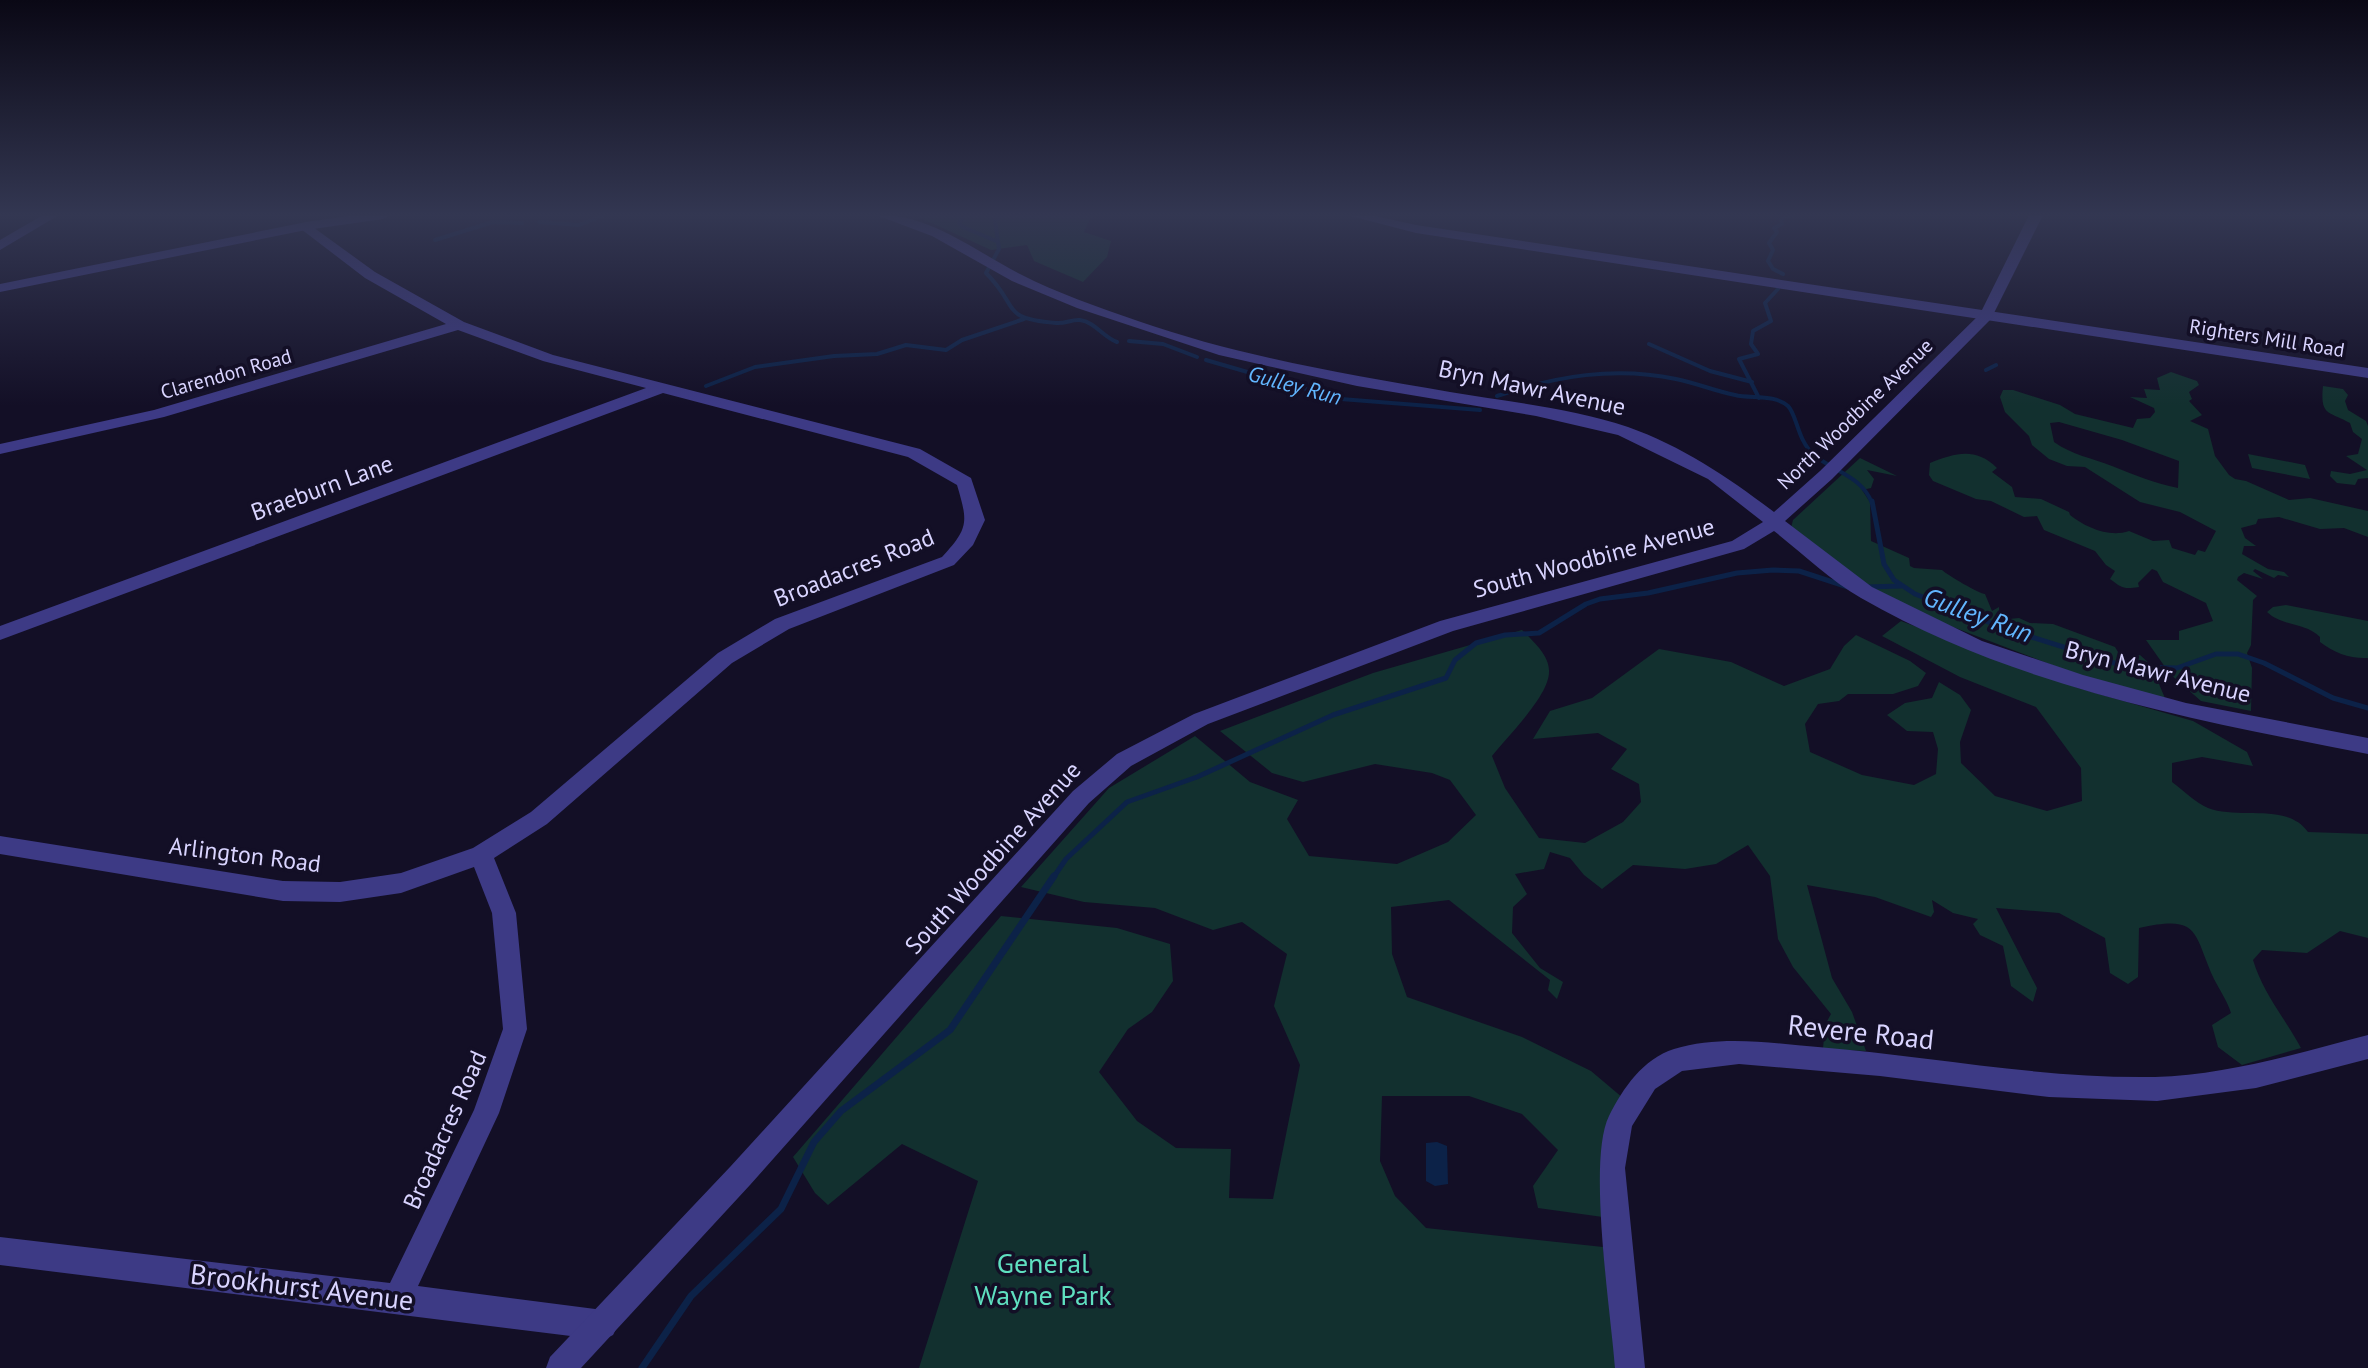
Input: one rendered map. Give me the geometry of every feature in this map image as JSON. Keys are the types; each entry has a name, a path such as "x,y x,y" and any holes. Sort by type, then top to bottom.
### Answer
{"street":[{"path":"0,288 45,279"},
{"name":"Broadacres Road","path":"377,279 459,325 548,358 914,453 965,482 976,520 967,541 948,561 782,624 725,658 539,818 481,855 504,913 515,1029 486,1113 397,1299"},
{"name":"Bryn Mawr Avenue","path":"1024,279 1120,319 1224,352 1357,381 1536,411 1633,435 1714,475 1776,520 1838,574 1865,592 1975,646 2079,681 2186,711 2368,746"},
{"name":"Righters Mill Road","path":"1743,279 2368,373"},
{"name":"North Woodbine Avenue","path":"1776,520 1830,471 1986,316 2004,279"},
{"name":"Clarendon Road","path":"0,449 158,414 459,325"},
{"name":"Braeburn Lane","path":"0,633 661,388"},
{"name":"South Woodbine Avenue","path":"561,1368 1081,797 1124,760 1201,719 1447,626 1738,545 1760,534 1776,520"},
{"name":"Arlington Road","path":"0,845 283,891 340,892 401,883 481,855"},
{"name":"Revere Road","path":"1630,1368 1612,1168 1619,1123 1646,1080 1677,1060 1739,1052 1880,1064 2049,1085 2157,1089 2256,1076 2368,1047"},
{"name":"Brookhurst Avenue","path":"0,1251 603,1325"}],"green space":[{"path":"2171,372 2197,381 2199,385 2189,392 2192,399 2189,401 2202,415 2190,421 2208,429 2215,456 2235,479 2289,500 2310,498 2368,511 2368,537 2344,528 2320,529 2279,517 2258,519 2256,524 2241,528 2245,538 2256,546 2244,546 2242,554 2289,577 2278,575 2274,578 2255,569 2253,571 2263,579 2244,573 2237,580 2257,596 2253,600 2251,645 2247,653 2252,668 2251,711 2201,701 2170,674 2146,640 2179,640 2179,631 2213,621 2206,603 2163,582 2157,571 2152,569 2138,583 2139,587 2121,586 2110,579 2115,571 2095,551 2044,530 2037,516 2024,517 1991,501 1976,499 1933,481 1929,475 1930,463 1965,454 1981,457 1997,468 1992,472 2012,487 2015,497 2041,499 2098,530 2113,533 2129,531 2153,541 2169,540 2172,548 2195,555 2198,550 2205,552 2216,531 2180,512 2140,502 2085,467 2067,466 2049,459 2032,445 2029,436 2005,412 2000,397 2003,390 2013,390 2060,405 2075,414 2133,428 2137,419 2150,418 2155,412 2154,408 2130,397 2147,398 2144,389 2160,390 2157,378","holes":["2059,422 2179,461 2178,488 2068,450 2054,442 2050,423"]},
{"path":"2323,386 2343,389 2348,395 2345,401 2348,410 2366,421 2368,426 2368,478 2358,479 2355,485 2337,483 2330,476 2331,471 2350,474 2367,470 2346,456 2358,454 2362,439 2353,432 2350,423 2324,408"},
{"path":"2248,454 2305,465 2310,479 2252,468"},
{"path":"1860,458 1897,476 1867,470 1874,479 1871,488 1862,490 1870,502 1871,541 1909,558 1910,566 1914,568 1942,570 1985,594 1992,611 1999,607 1999,620 2019,618 2030,623 2053,624 2115,647 2121,657 2139,663 2135,656 2140,655 2151,665 2167,703 2078,675 1932,619 1875,591 1791,528 1793,520"},
{"path":"2286,605 2368,621 2368,658 2337,652 2320,642 2320,637 2314,632 2267,612 2273,607"},
{"name":"General Wayne Park","path":"1901,621 2078,688 2193,721 2247,752 2253,766 2202,757 2172,763 2172,782 2208,808 2288,817 2308,832 2368,834 2368,938 2340,931 2307,953 2262,950 2253,960 2268,994 2301,1048 2242,1065 2218,1047 2212,1025 2231,1013 2197,939 2184,926 2159,924 2139,928 2138,977 2128,984 2110,973 2105,938 2059,913 1996,908 2037,988 2033,1002 2011,986 2003,946 1980,935 1973,924 1978,919 1953,913 1932,900 1934,912 1931,917 1875,897 1807,885 1832,978 1852,1012 1866,1051 1823,1049 1825,1025 1831,1014 1793,967 1778,939 1770,876 1748,845 1716,864 1685,869 1633,865 1602,889 1584,875 1570,858 1550,852 1544,869 1515,874 1527,894 1513,907 1512,933 1540,968 1563,982 1557,999 1548,990 1550,980 1449,900 1391,907 1392,954 1407,997 1522,1037 1591,1071 1623,1098 1610,1218 1538,1208 1533,1186 1558,1150 1522,1114 1469,1096 1382,1096 1380,1161 1395,1196 1426,1228 1603,1247 1617,1368 919,1368 978,1181 902,1144 828,1205 815,1193 793,1157 1001,916 1117,928 1170,944 1173,981 1152,1012 1128,1029 1099,1072 1137,1121 1176,1148 1231,1149 1229,1198 1273,1199 1300,1065 1274,1006 1287,954 1242,922 1213,930 1155,908 1084,902 1021,887 1109,788 1195,736 1250,782 1298,800 1287,819 1309,856 1397,864 1448,842 1476,815 1450,780 1432,773 1375,764 1303,782 1272,773 1220,731 1373,673 1522,630 1547,660 1547,682 1535,704 1492,756 1505,788 1539,838 1585,843 1623,822 1641,802 1639,784 1611,769 1627,749 1598,733 1533,739 1550,711 1592,698 1659,649 1731,662 1784,686 1830,669 1844,646 1856,635 1910,661 1926,673 1918,686 1893,694 1848,694 1839,701 1818,704 1805,724 1810,752 1862,775 1914,785 1936,774 1938,749 1933,732 1907,731 1887,715 1905,703 1932,698 1939,682 1960,695 1971,710 1960,742 1961,763 1995,796 2047,811 2082,801 2081,768 2036,707 1960,677 1882,636"}],"water":[{"path":"1437,1142 1447,1146 1448,1184 1435,1186 1426,1181 1426,1143"}],"waterway":[{"name":"Gulley Run","path":"991,279 1018,314 1038,321 1085,321 1117,342"},
{"path":"1751,382 1739,359 1758,354 1751,344 1753,331 1771,321 1765,303 1778,289"},
{"path":"706,386 755,367 834,356 877,354 906,345 946,350 962,340 1024,319"},
{"name":"Gulley Run","path":"1129,341 1163,344 1197,357"},
{"path":"1649,344 1710,371 1751,382"},
{"name":"Gulley Run","path":"1206,360 1341,399 1480,410"},
{"path":"1986,370 1996,365"},
{"name":"Gulley Run","path":"1497,396 1563,378 1631,373 1676,379 1735,395 1758,397"},
{"path":"1751,382 1758,397"},
{"name":"Gulley Run","path":"1758,397 1770,398 1788,406 1813,454 1854,480 1872,503"},
{"name":"Gulley Run","path":"1872,501 1884,564 1894,580 1915,594 2009,630 2127,667 2177,668 2216,654 2238,654 2264,663 2333,698 2368,708"},
{"path":"1053,878 1066,859 1127,802 1197,777 1333,715 1446,678 1455,660 1476,643 1505,635 1539,633 1586,604 1600,599 1648,593 1737,573 1799,571 1848,587"},
{"path":"1866,587 1901,586"},
{"path":"642,1368 691,1296 781,1209 814,1142 841,1111 950,1030 1054,876"}]}
